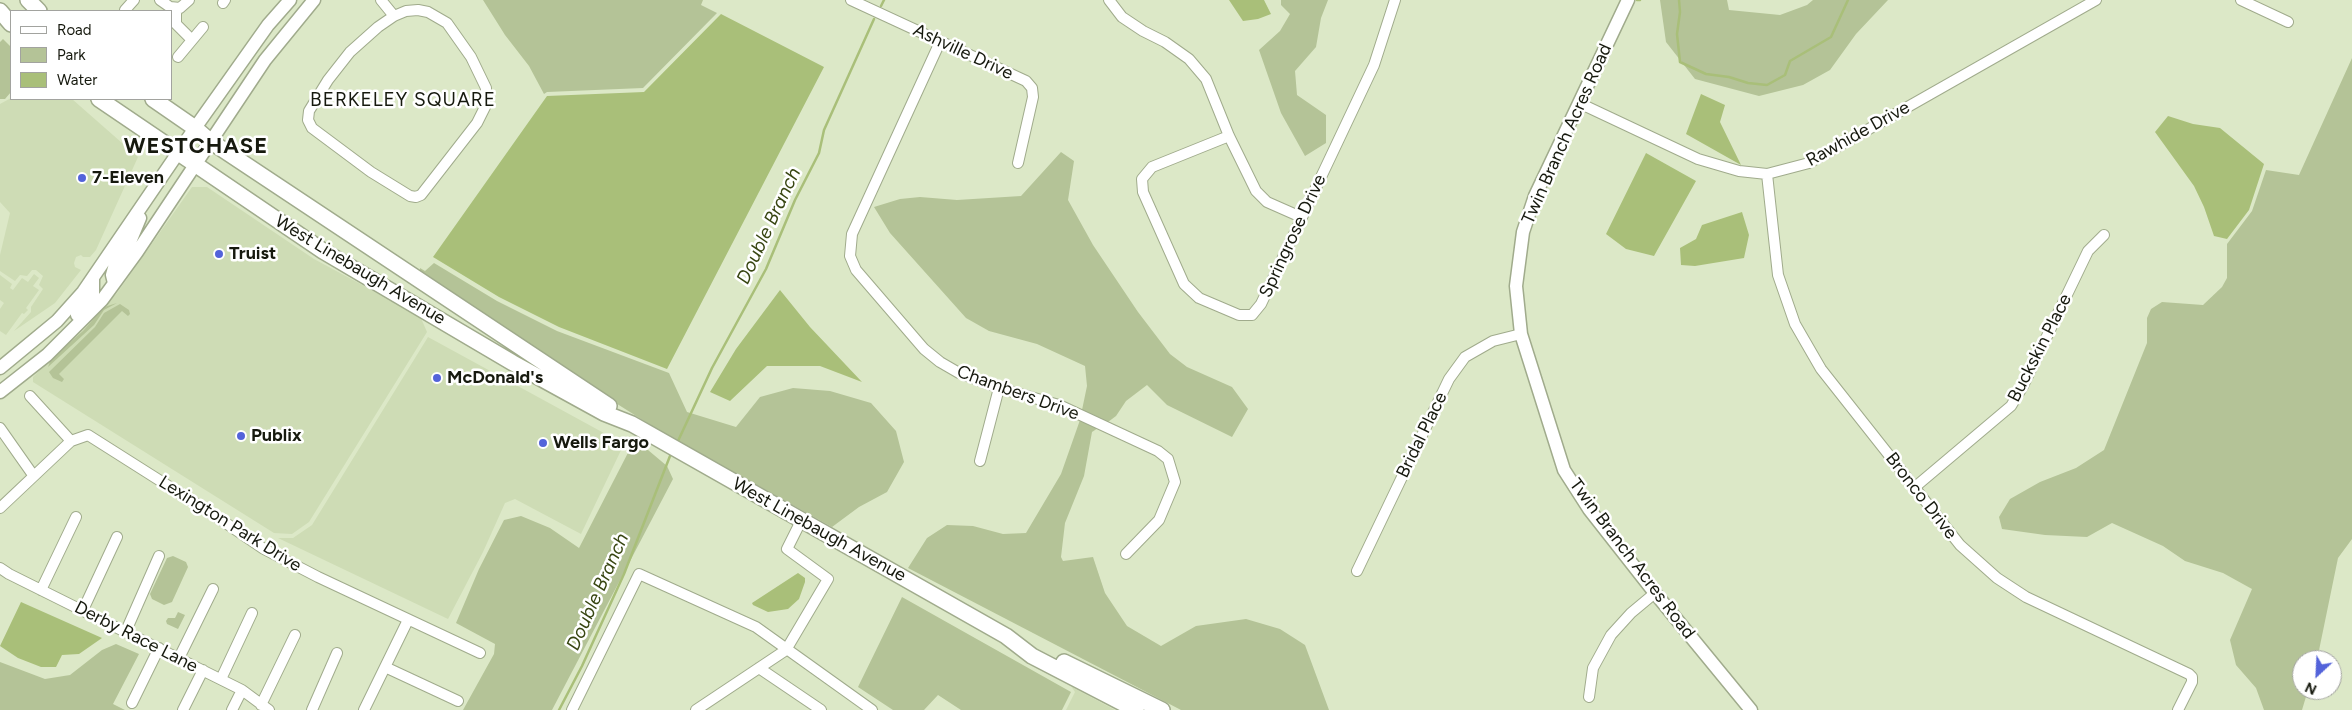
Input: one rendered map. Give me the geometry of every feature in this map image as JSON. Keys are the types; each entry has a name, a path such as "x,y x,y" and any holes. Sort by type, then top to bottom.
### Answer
{"main road":[{"path":"28,0 38,10"},
{"path":"0,11 10,23"},
{"name":"West Linebaugh Avenue","path":"100,100 323,251 529,372 604,413 632,424 1006,636 1032,656 1131,703 1162,710"},
{"name":"West Linebaugh Avenue","path":"154,100 195,128 210,142 545,362 632,424"},
{"path":"430,313 441,295"}],"street":[{"path":"123,9 134,0"},
{"path":"160,0 170,8 184,6 189,0"},
{"path":"0,368 57,321 92,278 268,25 290,0"},
{"path":"0,392 34,366 89,314 114,282 196,165 265,60 314,0"},
{"path":"381,0 394,16"},
{"name":"Ashville Drive","path":"851,0 1026,81 1032,88 1033,97 1018,162"},
{"path":"1109,0 1122,17 1143,31 1165,42 1189,59 1206,79 1229,136 1256,192 1267,202 1301,218"},
{"name":"Springrose Drive","path":"1229,136 1152,167 1142,179 1143,192 1184,284 1199,298 1238,315 1252,315 1261,304 1374,65 1396,0"},
{"name":"Twin Branch Acres Road","path":"1628,0 1535,196 1523,232 1516,286 1521,334 1564,470 1589,509 1751,710"},
{"name":"Rawhide Drive","path":"1579,103 1698,159 1738,172 1767,174 1809,163 2096,0"},
{"path":"2241,0 2288,22"},
{"path":"176,8 175,21 178,28 192,40"},
{"path":"418,10 428,12 447,23 471,57 486,88 485,107 477,123 420,195 416,197 410,196 371,172 312,128 308,120 309,111 328,80 350,52 378,27 394,16 406,11 418,10"},
{"path":"178,57 204,26"},
{"name":"Chambers Drive","path":"940,42 852,234 850,256 856,270 932,356 959,373 999,388 1059,405 1158,451 1168,459 1175,482 1159,520 1126,554"},
{"name":"Bronco Drive","path":"1767,174 1778,275 1795,324 1820,369 1960,545 1997,578 2026,597 2189,674 2192,677 2192,682 2178,710"},
{"path":"114,282 112,275 114,268 133,236 144,204"},
{"name":"Buckskin Place","path":"1914,487 2011,406 2024,386 2088,252 2104,235"},
{"path":"34,366 46,347 87,304 93,294 92,278"},
{"name":"Bridal Place","path":"1356,571 1449,379 1465,357 1493,341 1521,334"},
{"path":"29,345 26,361 34,366"},
{"path":"980,461 999,388"},
{"path":"1,504 71,441 30,396"},
{"path":"0,428 33,475"},
{"name":"Lexington Park Drive","path":"71,441 88,435 211,512 264,549 408,620 480,653"},
{"path":"41,590 76,517"},
{"path":"696,710 786,650 828,579 787,549 801,520"},
{"path":"83,610 117,537"},
{"path":"126,631 159,556"},
{"name":"Derby Race Lane","path":"0,568 242,690 265,707"},
{"path":"572,710 639,574 756,627 872,710"},
{"path":"179,658 213,589"},
{"path":"1590,697 1593,668 1611,635 1632,612 1655,593"},
{"path":"221,679 252,613"},
{"path":"364,710 408,620"},
{"path":"265,707 295,634"},
{"path":"132,703 159,648"},
{"path":"312,710 337,653"},
{"path":"385,667 458,701"},
{"path":"758,668 822,710"},
{"path":"183,710 203,670"},
{"path":"232,710 242,690"}],"shaded area":[{"path":"10,99 73,100 138,157 96,250 90,257 83,257 81,255 76,257 75,267 81,270 55,303 14,331 31,312 31,307 43,289 39,285 43,276 36,270 32,270 27,276 20,275 15,281 0,271 0,255 10,213 0,202 0,104"},
{"name":"WESTCHASE","path":"192,187 207,187 314,259 420,316 427,332 309,522 292,534 274,533 33,382 33,377 117,293"},
{"path":"34,274 39,278 33,286 39,290 26,308 28,310 24,314 22,313 6,335 0,331 0,309 4,303 0,300 0,275 12,284 10,288 13,290 22,278 28,282"},
{"path":"428,337 624,444 581,534 515,499 505,503 483,552 448,619 278,538 293,538 312,525"},
{"path":"1071,686 1115,710 1066,710 1075,692"}],"green space":[{"path":"483,0 703,0 701,5 717,13 643,88 547,92 544,94 529,66 505,35"},
{"path":"1281,0 1328,0 1321,18 1316,47 1295,71 1297,95 1326,115 1326,143 1305,156 1281,113 1259,50 1280,31 1290,14 1281,5"},
{"path":"1660,0 1727,0 1729,10 1780,15 1807,5 1813,0 1888,0 1856,34 1830,70 1803,85 1759,96 1695,79 1666,42"},
{"path":"3,39 10,46 10,93 5,99 0,99 0,42"},
{"path":"2352,58 2352,539 2338,558 2319,650 2292,650 2292,700 2305,700 2302,710 2264,710 2256,688 2236,665 2230,640 2252,589 2223,573 2185,561 2163,546 2112,523 2087,537 2045,535 2002,529 1999,517 2010,499 2040,482 2076,468 2104,450 2147,343 2147,318 2151,309 2162,302 2203,305 2222,287 2227,278 2227,244 2252,211 2266,170 2299,175"},
{"path":"1061,152 1074,161 1068,200 1093,245 1138,312 1170,354 1187,367 1232,387 1248,409 1232,437 1167,405 1147,385 1126,401 1116,416 1108,422 1082,410 1087,386 1085,366 1037,344 989,331 966,318 890,233 874,207 900,199 920,197 957,200 1021,196"},
{"path":"434,263 497,301 557,331 669,373 687,412 736,427 760,397 793,388 830,391 871,403 896,431 904,462 887,492 859,507 832,527 660,431 420,272 420,268 425,271"},
{"path":"117,303 104,310 94,325 48,367 51,359 83,331 104,307"},
{"path":"120,304 129,310 130,314 128,316 122,311 59,374 64,379 62,382 53,378 49,372 95,327 104,313"},
{"path":"1080,420 1098,428 1092,432 1084,476 1065,523 1061,557 1063,561 1093,557 1105,593 1127,626 1161,646 1196,626 1246,619 1280,629 1305,645 1329,710 1181,710 908,568 927,538 947,525 973,526 1003,534 1026,533 1061,474"},
{"path":"632,445 648,450 667,466 673,479 552,710 463,710 494,654 495,644 456,623 479,569 504,520 521,516 550,528 579,548"},
{"path":"173,556 186,562 188,567 172,602 164,605 152,599 150,594 167,558"},
{"path":"902,597 1071,692 1062,710 961,710 938,695 924,710 893,710 858,687"},
{"path":"178,612 185,615 178,629 167,624 166,621 168,618 175,618"},
{"path":"116,644 139,654 113,704 125,710 0,710 0,662 45,679 70,675 102,650"}],"water":[{"path":"1229,0 1264,0 1271,14 1258,19 1243,21"},
{"path":"721,14 824,67 667,369 559,327 499,297 433,257 547,96 644,92"},
{"path":"1701,94 1725,105 1720,122 1741,165 1686,134"},
{"path":"2168,116 2193,124 2220,128 2264,164 2249,210 2227,239 2214,236 2194,186 2155,132"},
{"path":"1646,153 1696,181 1654,256 1626,249 1606,234"},
{"path":"1742,212 1749,235 1744,258 1695,266 1681,265 1680,248 1696,239 1702,225"},
{"path":"780,290 810,327 862,382 820,366 767,366 730,401 710,392 736,349"},
{"path":"798,573 805,578 805,582 799,599 788,609 768,612 753,605 752,603"},
{"path":"21,602 102,638 79,654 62,655 56,667 41,667 18,658 0,646"}],"waterway":[{"name":"Double Branch","path":"881,6 884,0"},
{"name":"Double Branch","path":"1679,0 1680,12 1677,34 1680,62 1706,74 1767,85 1785,75 1790,61 1831,37 1848,0"},
{"name":"Double Branch","path":"678,441 712,368 766,269 795,200 819,153 824,130 874,19"},
{"name":"Double Branch","path":"559,710 582,666 624,574 670,456"}],"place":[{"name":"7-Eleven","path":"82,178"},
{"name":"Truist","path":"219,254"},
{"name":"McDonald's","path":"437,378"},
{"name":"Publix","path":"241,436"},
{"name":"Wells Fargo","path":"543,443"}],"district":[{"name":"BERKELEY SQUARE","path":"403,100"},
{"name":"WESTCHASE","path":"196,147"}]}
